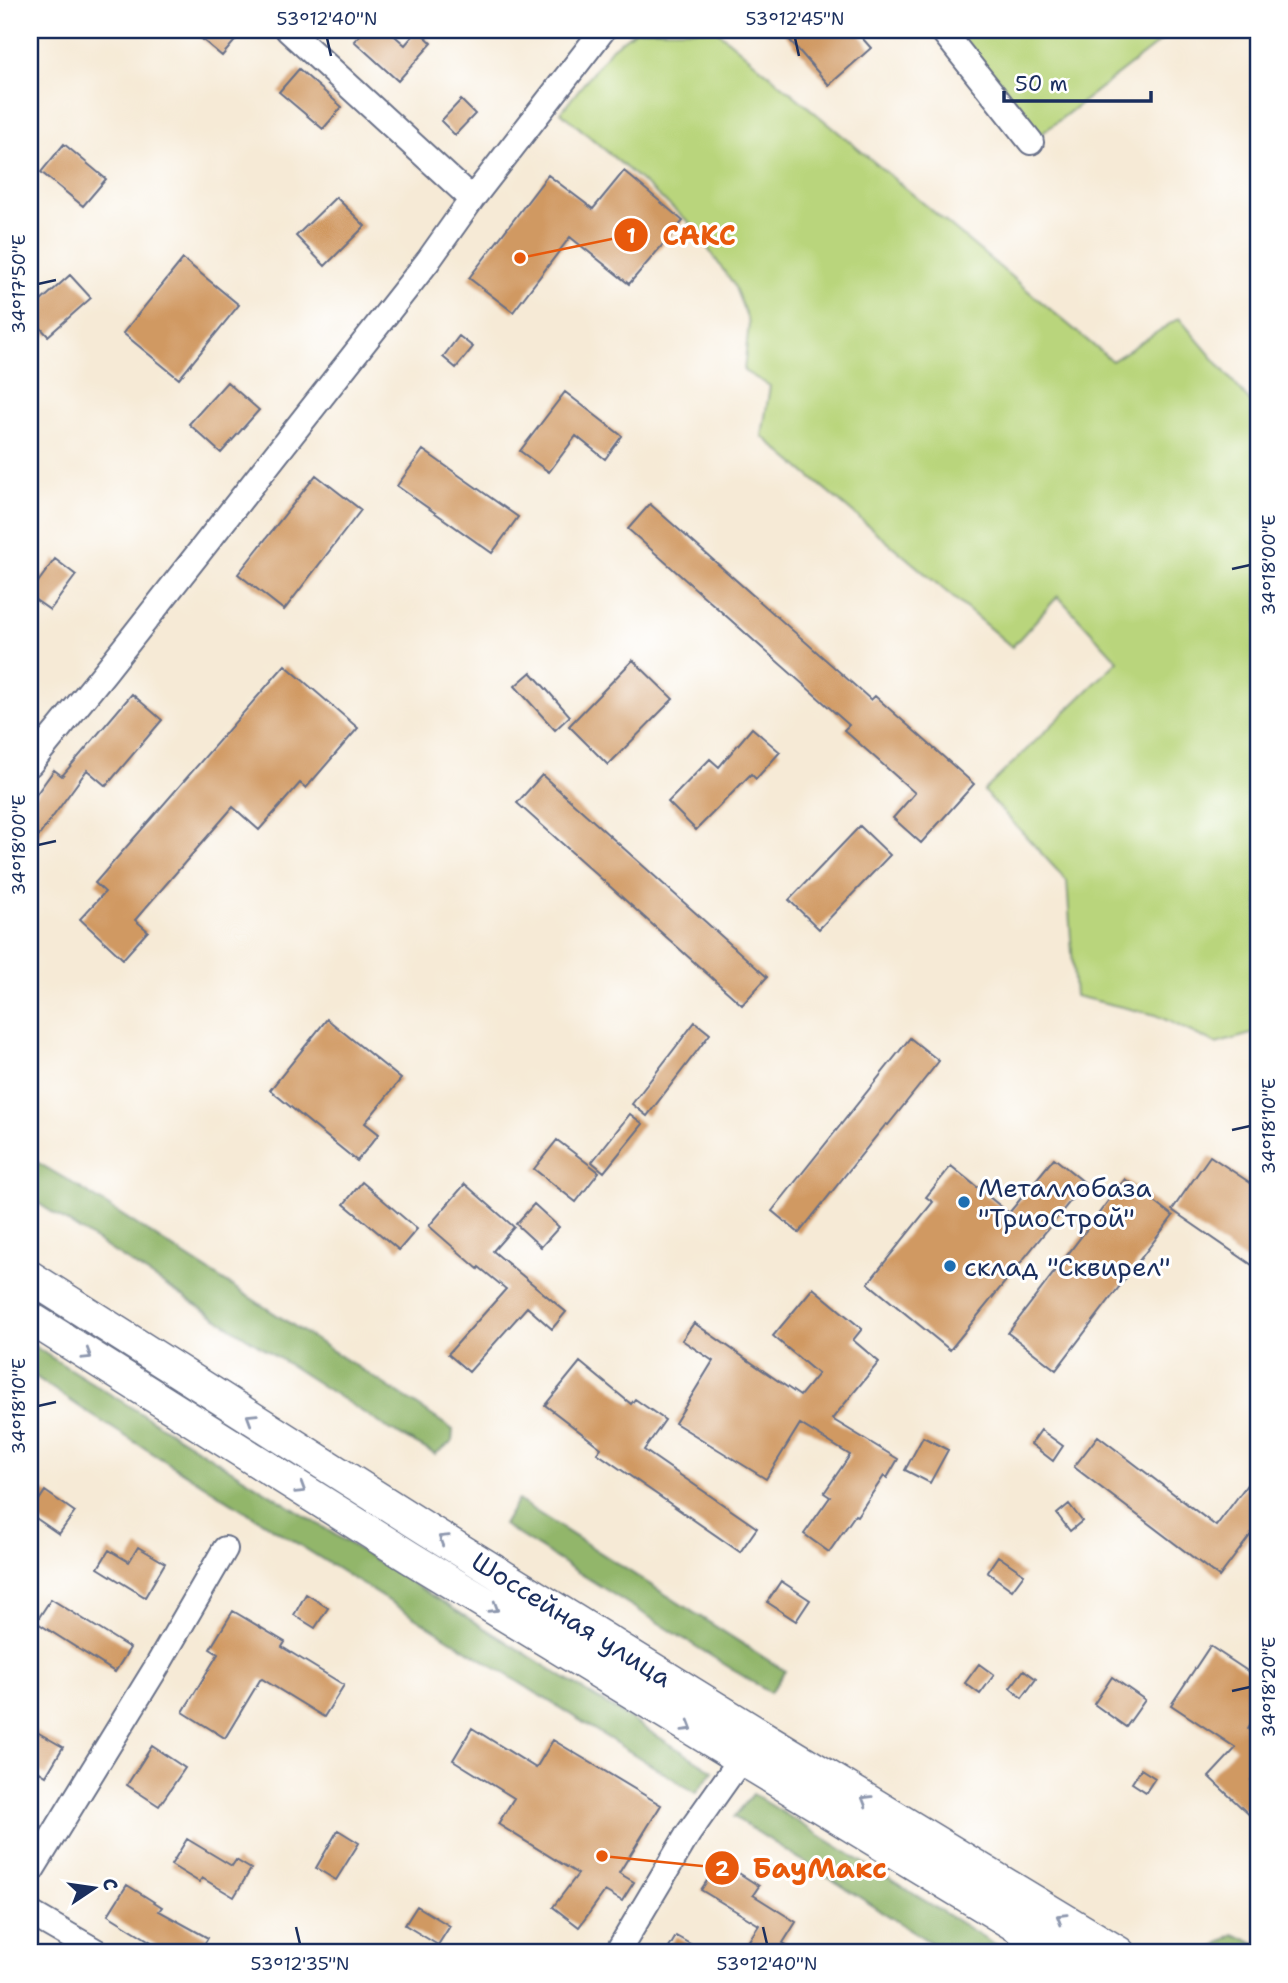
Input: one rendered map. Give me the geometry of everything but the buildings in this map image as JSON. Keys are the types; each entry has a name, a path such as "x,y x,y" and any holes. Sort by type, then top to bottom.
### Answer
{"main road":[{"name":"Шоссейная улица","path":"30,1278 440,1537 1119,1953"},
{"name":"Шоссейная улица","path":"31,1320 399,1550 1061,1953"}],"street":[{"path":"288,30 472,199"},
{"path":"30,764 428,261 472,199 603,30"},
{"path":"942,30 1031,142"},
{"path":"30,1873 156,1668 225,1549"},
{"path":"617,1953 688,1834 741,1759"},
{"path":"30,1913 99,1953"}],"green space":[{"path":"636,30 716,30 1112,361 1179,318 1258,411 1258,1032 1216,1044 1156,1015 1075,996 1067,881 984,791 1118,661 1058,596 1012,647 762,436 770,386 744,371 749,323 734,285 689,222 561,112 612,48"},
{"path":"942,30 1175,30 1031,142"},
{"path":"30,1158 418,1406 453,1430 452,1442 435,1454 389,1429 30,1198"},
{"path":"30,1343 713,1771 696,1793 90,1414 30,1373"},
{"path":"518,1500 785,1671 770,1693 503,1525"},
{"path":"753,1794 1009,1953 947,1953 734,1817"},
{"path":"1233,1934 1258,1944 1258,1953 1214,1953 1209,1950"}],"place":[{"name":"САКС","path":"520,258"},
{"name":"Металлобаза \"ТриоСтрой\"","path":"964,1202"},
{"name":"склад \"Сквирел\"","path":"950,1266"},
{"name":"БауМакс","path":"602,1856"}]}
